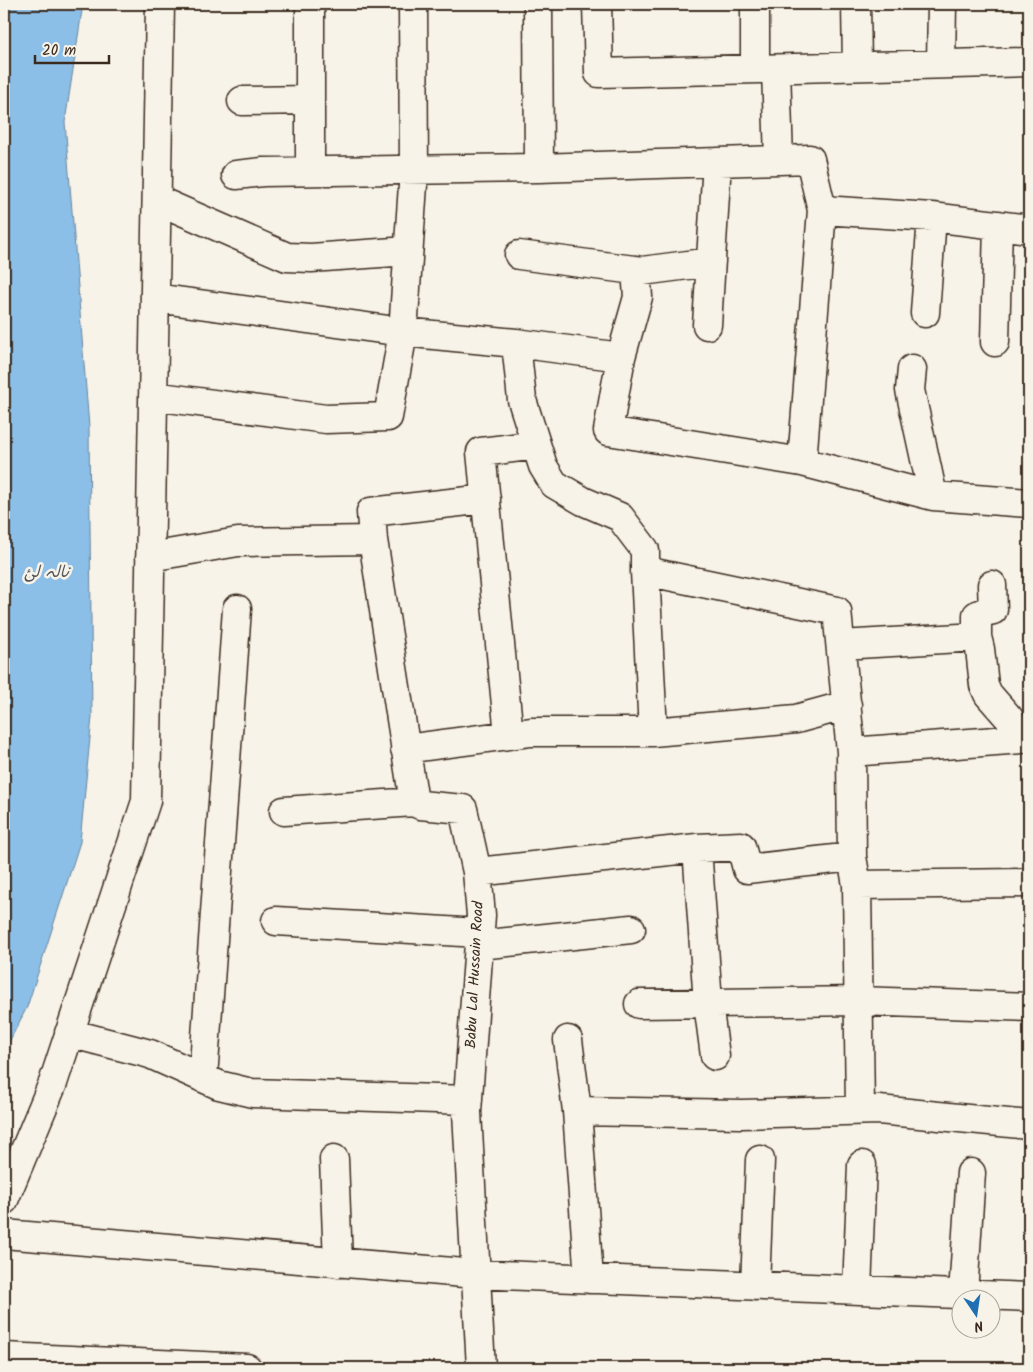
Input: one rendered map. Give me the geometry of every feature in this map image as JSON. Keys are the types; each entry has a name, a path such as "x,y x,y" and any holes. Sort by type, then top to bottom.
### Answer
{"street":[{"path":"4,1200 53,1084 146,801 160,4"},
{"path":"310,4 310,172"},
{"path":"153,396 326,419 388,417 403,332 414,170 412,4"},
{"path":"538,4 539,168"},
{"path":"597,4 599,73 1029,62"},
{"path":"755,4 779,160"},
{"path":"856,4 857,66"},
{"path":"942,4 942,64"},
{"path":"242,101 310,100"},
{"path":"236,175 262,172 539,168 810,159 822,210 802,462"},
{"path":"707,325 717,162"},
{"path":"157,200 286,257 311,258 408,251"},
{"path":"822,210 932,217 1029,229"},
{"path":"925,313 932,217"},
{"path":"995,342 998,225"},
{"path":"519,255 642,271 711,262"},
{"path":"636,270 638,297 621,356 608,431 802,462 933,496 1029,503"},
{"path":"155,298 403,332 621,356"},
{"path":"516,343 522,400 543,466 554,484 583,501 620,517 645,550 653,732"},
{"path":"912,369 910,390 933,496"},
{"path":"509,735 481,452 536,445"},
{"path":"284,811 414,802 373,540 371,512 486,499"},
{"path":"150,557 238,542 373,540"},
{"path":"645,571 837,611 842,645 851,752 852,857 857,885 860,1110"},
{"path":"851,752 1022,739 1009,718 988,694 984,684 980,649 976,637 977,615 993,610 992,585"},
{"path":"202,1078 237,608"},
{"path":"842,645 976,637"},
{"path":"405,749 531,732 653,732 796,719 847,705"},
{"name":"Babu Lal Hussain Road","path":"414,802 420,805 463,809 476,872 481,915 467,1112 481,1368"},
{"path":"476,872 697,848 741,846 747,869 852,857"},
{"path":"697,848 708,1003 715,1056"},
{"path":"857,885 1029,883"},
{"path":"276,921 479,939 631,929"},
{"path":"639,1004 859,1001 1029,1006"},
{"path":"69,1033 150,1054 218,1085 252,1093 468,1100"},
{"path":"568,1040 577,1110 589,1279"},
{"path":"577,1110 741,1114 879,1110 1029,1125"},
{"path":"334,1159 338,1263"},
{"path":"755,1286 760,1160"},
{"path":"858,1290 862,1165"},
{"path":"963,1290 971,1173"},
{"path":"4,1234 476,1274 950,1294"},
{"path":"1000,1296 1029,1297"},
{"path":"4,1357 247,1368"}],"water":[{"name":"نالہ لئ","path":"4,4 83,4 65,122 89,427 92,717 80,842 27,1007 4,1052"}]}
